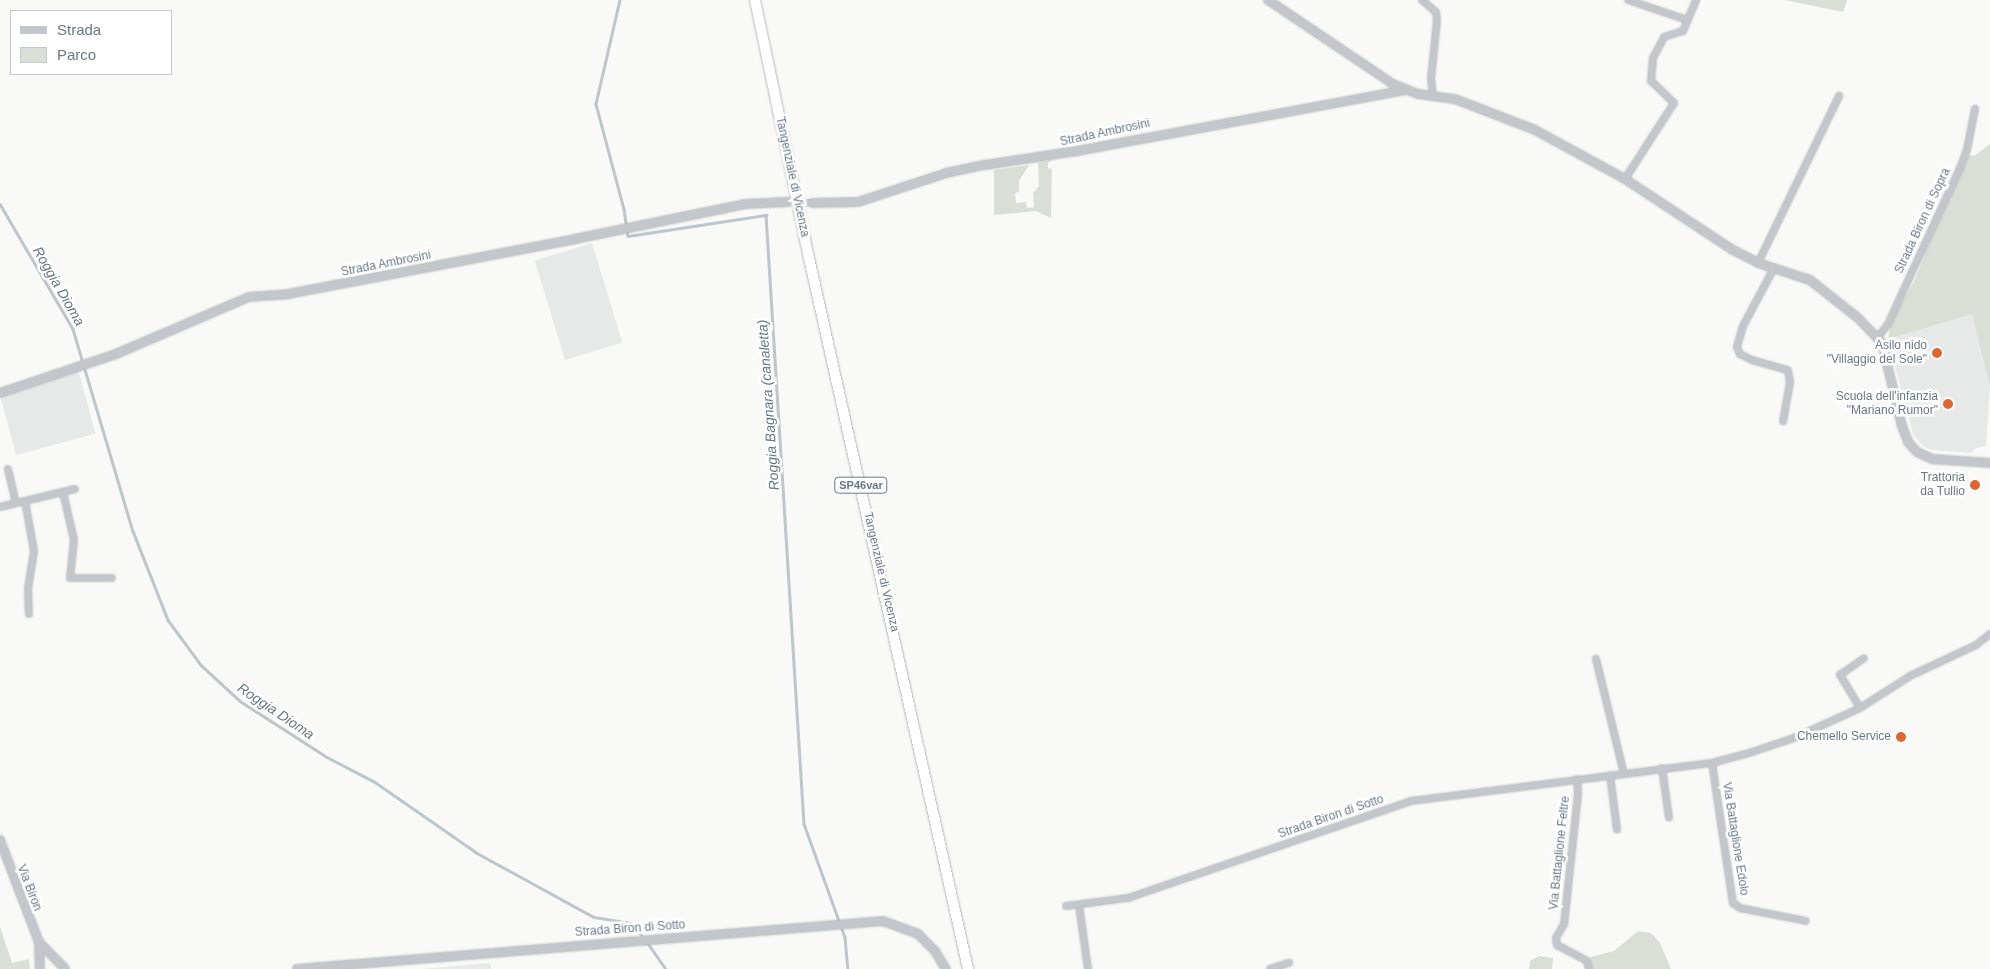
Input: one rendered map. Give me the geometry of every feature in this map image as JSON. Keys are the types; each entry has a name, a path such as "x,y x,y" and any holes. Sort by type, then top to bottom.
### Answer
{"highway":[{"name":"Tangenziale di Vicenza","path":"755,0 809,258 968,969"}],"street":[{"path":"1268,0 1405,90 1481,107 1535,130 1625,180 1758,263 1810,280 1878,337 1885,350 1902,426 1912,447 1932,459 1990,463"},
{"path":"1422,0 1436,12 1437,20 1431,79 1433,95"},
{"path":"1628,0 1687,20"},
{"path":"1625,180 1673,108 1673,100 1654,88 1650,67 1664,37 1683,31 1696,0"},
{"name":"Strada Ambrosini","path":"813,203 858,202 946,173 985,165 1078,151 1145,136 1405,90"},
{"path":"1758,263 1839,96"},
{"name":"Strada Biron di Sopra","path":"1878,337 1888,324 1960,168 1967,150 1975,110"},
{"name":"Strada Ambrosini","path":"0,393 116,354 250,297 288,294 576,240 745,204 788,202"},
{"path":"1774,268 1744,326 1737,347 1740,354 1752,360 1788,370 1790,382 1784,422"},
{"path":"8,469 16,503"},
{"path":"0,507 75,489"},
{"path":"63,492 74,540 70,578 112,578"},
{"path":"25,501 34,551 28,588 29,614"},
{"name":"Strada Biron di Sotto","path":"1066,906 1128,898 1411,801 1712,763 1794,738 1860,708 1910,676 1976,645 1990,634"},
{"path":"1860,708 1840,675 1864,658"},
{"path":"1596,659 1624,774"},
{"name":"Via Battaglione Edolo","path":"1712,763 1733,903 1740,908 1806,921"},
{"path":"1662,768 1669,818"},
{"path":"1610,775 1617,830"},
{"name":"Via Battaglione Feltre","path":"1577,779 1578,794 1564,924 1556,938 1557,945 1587,961 1589,969"},
{"name":"Via Biron","path":"0,840 39,942 40,969"},
{"path":"1079,905 1088,969"},
{"name":"Strada Biron di Sotto","path":"297,969 883,921 918,934 935,951 946,969"},
{"name":"Via Biron","path":"39,942 65,969"},
{"path":"1270,969 1289,963"}],"shaded area":[{"path":"592,243 622,342 565,360 535,261"},
{"path":"1972,313 1990,387 1986,446 1976,448 1971,453 1932,450 1923,446 1913,434 1888,339"},
{"path":"78,369 95,434 16,455 0,390"},
{"path":"490,963 491,969 423,969 466,965"}],"green space":[{"path":"1785,0 1847,0 1843,12"},
{"path":"1990,144 1990,387 1972,314 1888,339 1891,321 1915,280 1931,239 1969,155 1974,156"},
{"path":"1052,160 1048,163 1048,168 1052,169 1051,218 1036,211 994,215 994,170 1029,165 1019,181 1019,192 1015,193 1016,203 1026,202 1027,208 1034,207 1033,193 1039,186 1038,163"},
{"path":"0,927 12,963 29,959 30,969 0,969"},
{"path":"1638,931 1651,933 1660,943 1671,969 1587,969 1591,957 1614,951"},
{"path":"1539,956 1553,958 1552,969 1529,969 1530,961"}],"waterway":[{"name":"Roggia Bagnara (canaletta)","path":"620,0 596,104 624,209 628,236 766,215 804,824 845,937 848,969"},
{"name":"Roggia Dioma","path":"0,204 73,329 133,531 168,620 201,665 240,701 327,757 375,782 477,853 594,917 631,923 644,938"},
{"name":"Roggia Dioma","path":"647,942 666,969"}],"tunnel":[{"path":"793,202 813,203"}],"place":[{"name":"Asilo nido \"Villaggio del Sole\"","path":"1937,353"},
{"name":"Scuola dell'infanzia \"Mariano Rumor\"","path":"1948,404"},
{"name":"Trattoria da Tullio","path":"1975,485"},
{"name":"Chemello Service","path":"1901,737"}]}
